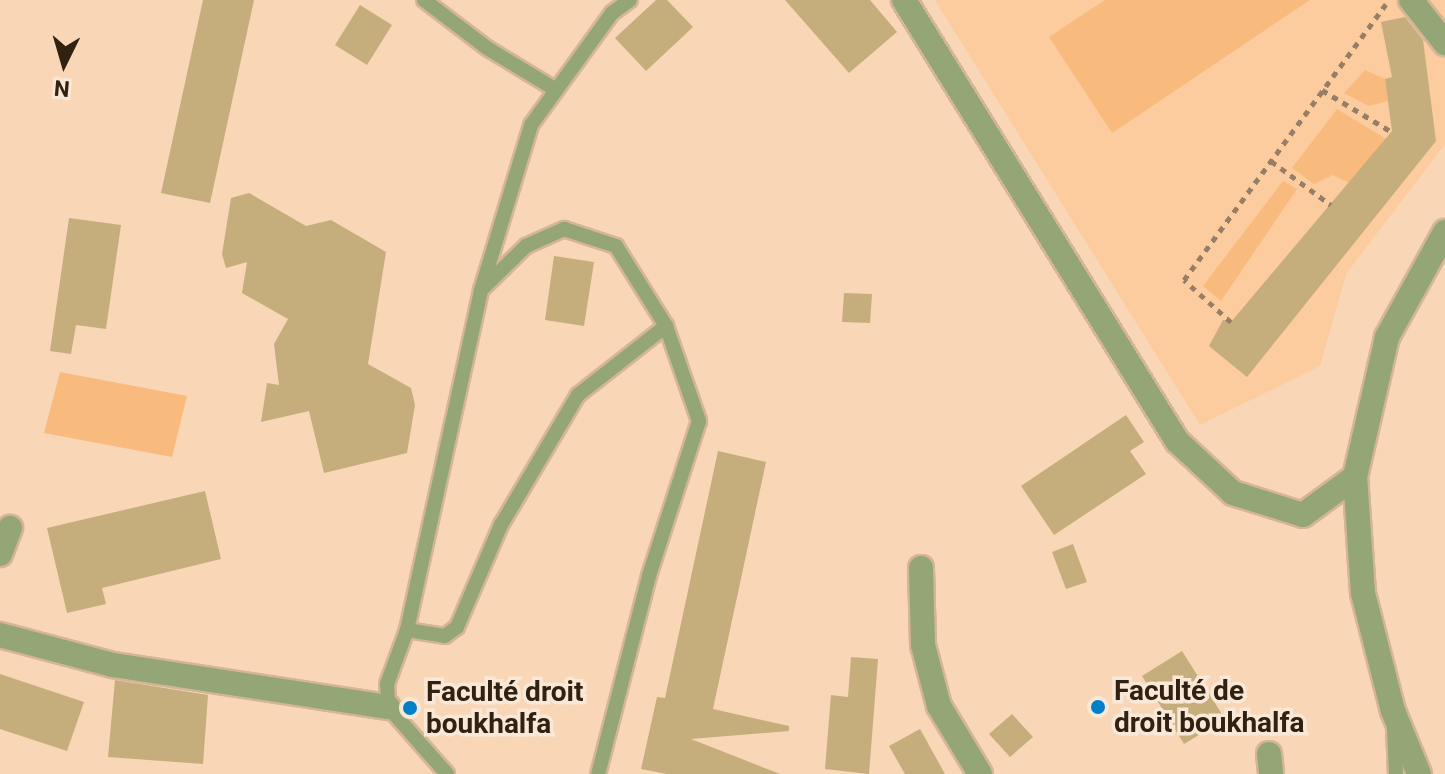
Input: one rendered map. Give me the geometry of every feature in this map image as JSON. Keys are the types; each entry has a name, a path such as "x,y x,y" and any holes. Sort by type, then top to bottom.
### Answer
{"street":[{"path":"904,0 1177,441 1233,493 1303,515 1355,477"},
{"path":"1411,0 1445,43"},
{"path":"1419,774 1393,711 1363,593 1355,477 1387,337 1445,232"},
{"path":"0,554 10,528"},
{"path":"921,568 923,645 939,706 980,774"},
{"path":"0,635 113,665 388,707"}],"lane":[{"path":"424,0 487,48 556,90"},
{"path":"447,774 388,707 387,684 407,630 481,290 531,125 612,13 630,0"},
{"path":"481,290 526,246 564,229 616,246 666,326 699,421 649,576 598,774"},
{"path":"407,630 445,636 457,627 501,525 578,395 666,326"},
{"path":"1393,711 1396,774"}],"path":[{"path":"1231,322 1184,280 1389,0"},
{"path":"1322,90 1392,132"},
{"path":"1271,161 1331,205"}],"shaded area":[{"path":"935,0 1445,0 1445,144 1346,274 1320,366 1200,425"},
{"path":"1105,0 1310,0 1112,133 1049,37"},
{"path":"1365,70 1385,79 1388,101 1369,106 1344,93"},
{"path":"1337,109 1386,139 1349,183 1333,175 1314,184 1292,168"},
{"path":"1283,181 1297,189 1221,301 1203,286"},
{"path":"60,372 187,396 172,457 44,433"}],"building":[{"path":"203,0 254,0 210,203 161,193"},
{"path":"656,0 667,0 693,27 646,71 615,38"},
{"path":"785,0 870,0 897,32 849,73"},
{"path":"360,5 392,25 367,65 335,45"},
{"path":"1405,17 1423,40 1436,141 1247,377 1209,346 1223,320 1231,322 1392,131 1385,79 1392,77 1381,22"},
{"path":"249,193 306,226 331,220 386,252 368,364 411,388 415,405 407,453 324,473 309,411 261,422 267,383 279,385 274,344 288,319 242,293 247,262 226,268 222,254 231,198"},
{"path":"69,218 121,225 106,329 76,325 71,354 50,351"},
{"path":"554,256 594,262 584,326 545,320"},
{"path":"844,293 872,294 870,323 842,322"},
{"path":"1126,415 1144,442 1130,451 1146,474 1054,535 1021,486"},
{"path":"718,451 766,462 713,709 789,726 789,731 691,739 780,774 667,774 641,769 657,697 665,698"},
{"path":"205,491 221,559 102,588 106,604 67,613 47,528"},
{"path":"1073,544 1087,582 1066,589 1052,552"},
{"path":"1182,651 1225,719 1184,744 1142,676"},
{"path":"851,657 878,659 869,774 825,769 831,695 848,697"},
{"path":"0,674 84,702 67,751 0,729"},
{"path":"115,680 208,695 203,764 108,757"},
{"path":"1012,714 1033,737 1010,757 989,734"},
{"path":"920,729 945,774 905,774 889,746"}],"place":[{"name":"Faculté de droit boukhalfa","path":"1098,707"},
{"name":"Faculté droit boukhalfa","path":"410,708"}]}
